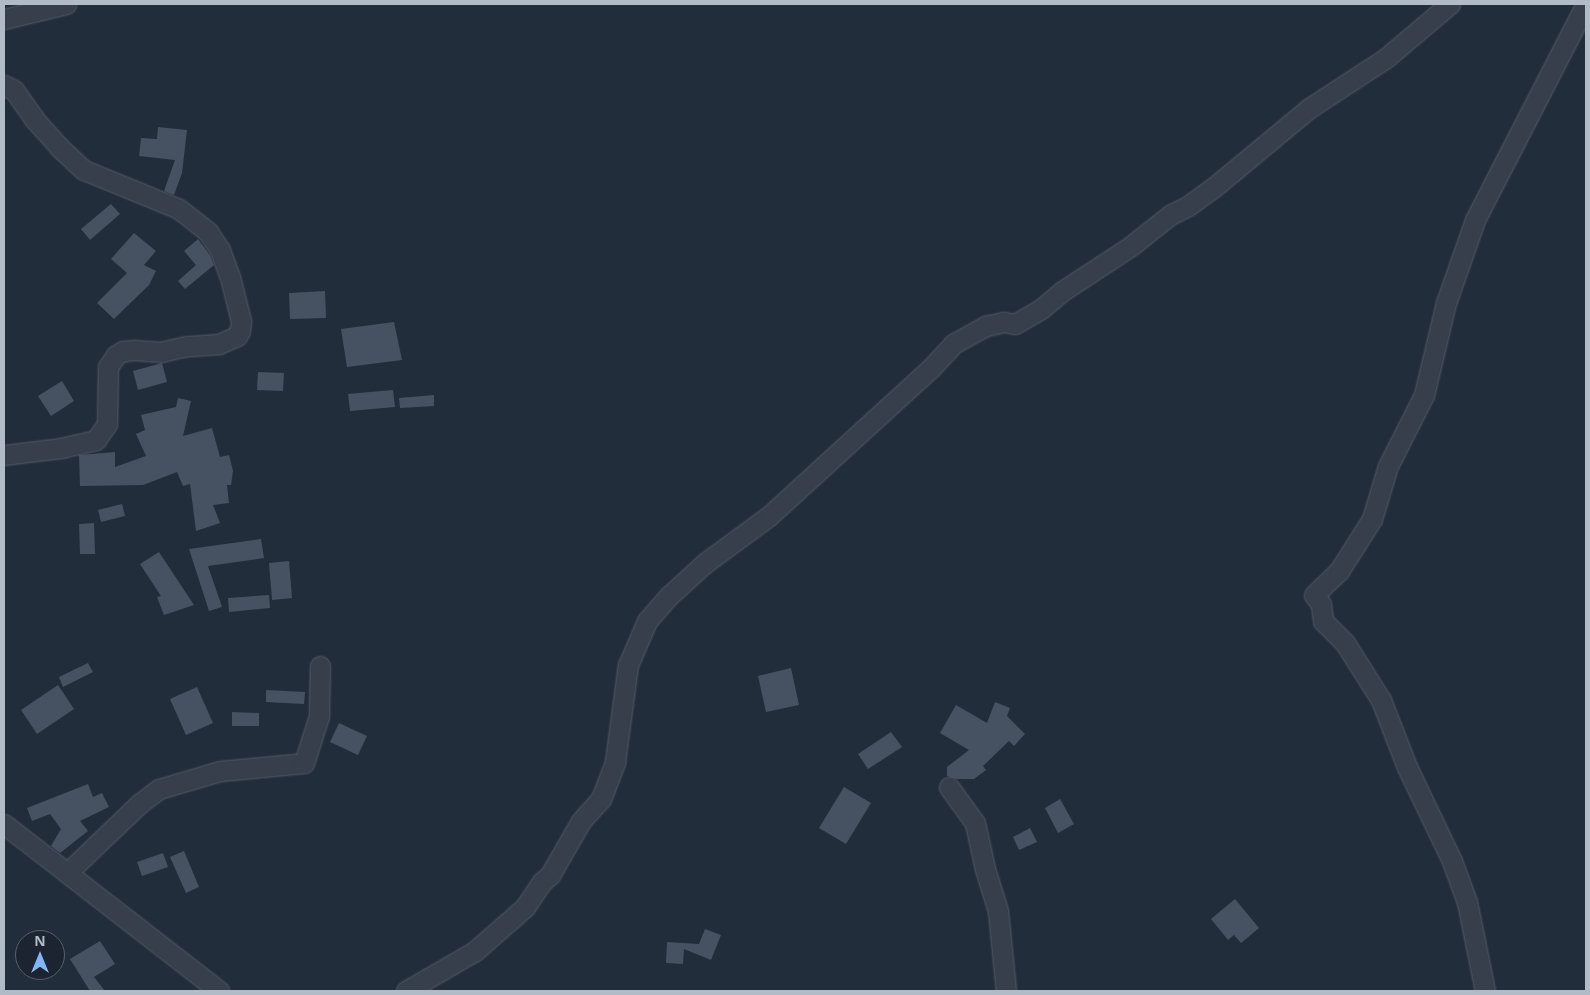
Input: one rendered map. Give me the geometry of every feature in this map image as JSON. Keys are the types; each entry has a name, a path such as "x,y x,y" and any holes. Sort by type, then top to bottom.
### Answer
{"street":[{"path":"4,19 66,4"},
{"path":"406,991 475,951 525,907 542,882 550,875 581,822 601,799 615,762 628,665 647,621 670,595 705,563 769,516 931,368 953,344 986,326 1004,322 1015,324 1041,309 1061,292 1130,246 1170,215 1213,188 1308,109 1386,58 1450,4"},
{"path":"1485,991 1467,902 1452,861 1407,767 1381,700 1345,644 1323,621 1321,604 1314,595 1339,571 1372,519 1388,466 1424,394 1446,303 1475,220 1586,4"},
{"path":"4,85 14,90 35,120 59,148 84,170 179,210 208,232 220,250 227,268 241,321 240,331 236,336 219,344 187,346 162,352 129,351 116,355 108,367 106,392 107,424 96,440 69,447 4,456"},
{"path":"67,873 139,804 159,789 220,771 304,762 319,716 320,666"},
{"path":"949,787 974,823 998,911 1006,991"},
{"path":"4,824 219,991"}],"building":[{"path":"158,127 187,130 182,173 174,195 164,191 175,160 139,156 141,138 157,139"},
{"path":"111,204 120,214 90,240 81,229"},
{"path":"134,233 156,251 144,265 156,271 149,285 114,319 97,303 127,273 111,259"},
{"path":"198,239 210,255 214,265 185,289 178,281 196,265 184,251"},
{"path":"325,291 326,318 290,319 289,293"},
{"path":"394,322 402,360 347,367 341,329"},
{"path":"162,363 167,382 138,390 133,371"},
{"path":"258,372 284,373 283,391 257,390"},
{"path":"62,381 74,401 51,416 38,396"},
{"path":"393,390 395,407 350,411 348,394"},
{"path":"434,395 434,406 400,408 399,398"},
{"path":"178,398 191,401 183,436 212,428 220,457 229,455 233,471 231,485 227,485 229,503 213,505 220,523 196,531 190,484 183,486 177,472 143,485 80,486 79,455 115,452 115,467 146,456 136,434 145,430 141,415 176,407"},
{"path":"122,504 125,516 101,522 98,510"},
{"path":"94,523 95,554 80,554 79,524"},
{"path":"261,539 264,558 208,566 222,607 209,611 189,549"},
{"path":"159,552 194,605 164,615 157,597 161,596 140,564"},
{"path":"289,561 292,598 272,600 269,563"},
{"path":"269,595 270,608 229,612 228,598"},
{"path":"88,663 93,672 63,687 59,677"},
{"path":"791,668 799,705 766,712 758,676"},
{"path":"58,685 74,709 37,734 21,710"},
{"path":"197,687 213,723 186,735 170,699"},
{"path":"266,690 305,692 304,704 266,702"},
{"path":"995,702 1010,708 1007,716 1025,734 1014,746 1009,741 983,766 986,770 974,779 957,779 947,776 947,767 969,750 940,733 956,705 987,723"},
{"path":"232,712 259,713 259,726 232,726"},
{"path":"339,723 367,736 358,755 330,742"},
{"path":"891,732 902,747 868,769 858,754"},
{"path":"88,784 93,797 102,793 109,807 80,821 88,831 60,853 51,846 61,829 50,814 32,821 27,808"},
{"path":"844,787 871,803 846,844 819,828"},
{"path":"1060,799 1074,824 1058,833 1045,808"},
{"path":"1030,828 1037,842 1019,850 1013,837"},
{"path":"184,851 199,887 186,893 170,857"},
{"path":"163,853 168,867 142,876 137,862"},
{"path":"1235,899 1259,928 1241,943 1234,935 1228,940 1211,919"},
{"path":"705,929 721,935 711,960 684,949 683,964 666,963 667,942 699,944"},
{"path":"100,941 115,964 94,977 105,991 90,991 70,959"}]}
